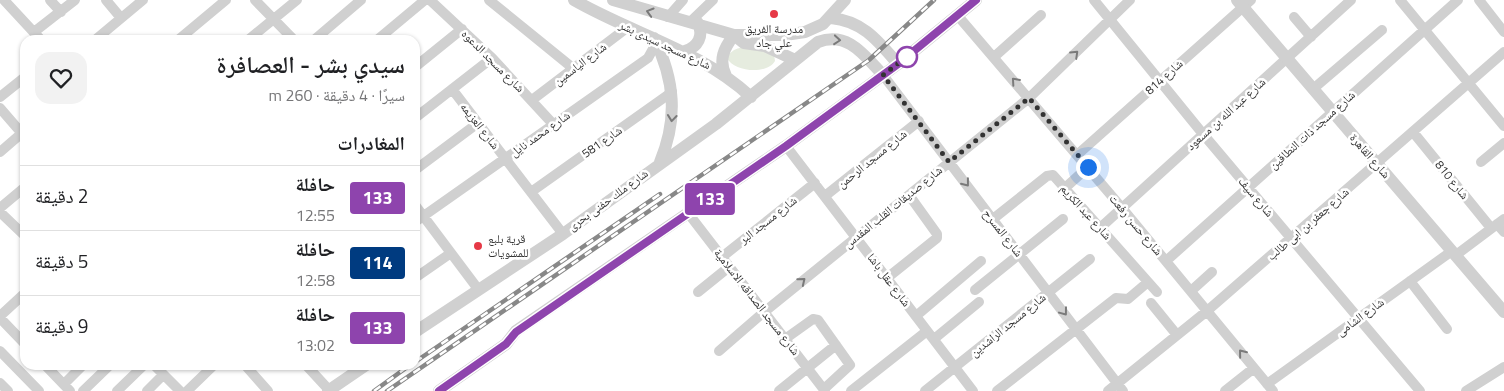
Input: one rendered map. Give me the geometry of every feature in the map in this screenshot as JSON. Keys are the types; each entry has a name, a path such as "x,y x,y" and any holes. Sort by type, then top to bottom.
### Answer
{"street":[{"path":"4,0 36,35"},
{"path":"50,0 61,12"},
{"path":"38,35 75,0"},
{"path":"106,0 121,18"},
{"path":"101,35 143,0"},
{"path":"184,35 226,0"},
{"path":"255,0 289,35"},
{"path":"254,35 297,0"},
{"path":"320,35 362,0"},
{"path":"383,35 425,0"},
{"name":"شارع مسجد الدعوه","path":"430,0 492,58 554,124"},
{"path":"489,0 574,68"},
{"name":"شارع مسجد سيدى بشر","path":"574,0 628,28 684,51 726,76 752,97"},
{"name":"شارع مسجد سيدى بشر","path":"613,0 734,35 795,34 814,29 831,18"},
{"path":"668,17 683,0"},
{"path":"684,51 695,46 699,41 700,28 694,23 713,0"},
{"path":"845,0 831,18 852,22 865,29 898,64"},
{"path":"444,390 506,344 516,332 786,146 883,75 976,0"},
{"name":"شارع سيف","path":"1094,0 1248,188 1420,391"},
{"name":"شارع صديقات القلب المقدس","path":"719,351 764,312 1029,98 1130,0"},
{"name":"شارع عبد الله بن مسعود","path":"1100,228 1351,0"},
{"path":"1400,0 1504,126"},
{"name":"شارع مسجد ذات النطاقين","path":"1166,261 1458,0"},
{"path":"1479,0 1504,32"},
{"name":"شارع القاهرة","path":"1244,2 1286,59 1504,312"},
{"name":"شارع 814","path":"1077,155 1160,82 1244,2"},
{"path":"994,57 1041,15"},
{"name":"شارع حسن رفعت","path":"958,16 1088,167 1270,387"},
{"path":"1294,17 1311,37"},
{"name":"شارع الياسمين","path":"532,100 628,28"},
{"path":"420,63 462,29"},
{"path":"1313,89 1382,30"},
{"path":"726,76 722,63 723,54 734,35 744,43 765,46 795,60"},
{"path":"654,38 666,64 672,92 671,128 660,162"},
{"name":"شارع محمد نايل","path":"420,218 648,58 653,49 654,38"},
{"name":"شارع ملك حفنى بحرى","path":"420,329 563,234 752,97 818,42 826,39 844,40 857,47 883,75"},
{"name":"شارع جعفر بن ابى طالب","path":"1108,391 1120,387 1177,335 1291,239 1504,52"},
{"path":"420,114 492,58"},
{"name":"شارع المسرح","path":"883,75 1120,387"},
{"path":"0,98 20,81"},
{"name":"شارع العزيمه","path":"452,89 563,234"},
{"name":"شارع 581","path":"531,192 672,92"},
{"path":"0,108 20,131"},
{"name":"شارع مسجد الرحمن","path":"825,196 918,121"},
{"path":"420,166 478,123"},
{"name":"شارع 810","path":"1413,132 1499,226"},
{"path":"0,152 20,137"},
{"path":"1481,162 1504,143"},
{"name":"شارع عقل باشا","path":"786,146 973,391"},
{"path":"1065,188 1088,167"},
{"name":"شارع عبد الكريم","path":"993,219 1050,175 1055,177 1157,292"},
{"name":"شارع مسجد البر","path":"722,257 815,183"},
{"path":"20,192 0,210 20,231"},
{"path":"887,278 937,238 908,195"},
{"name":"شارع مسجد الصداقه الاسلامية","path":"688,213 825,390"},
{"path":"975,290 1063,219"},
{"path":"420,220 451,253 478,289"},
{"name":"شارع الشامى","path":"1270,387 1410,281 1499,226"},
{"path":"420,275 451,253"},
{"name":"شارع مسجد الراشدين","path":"925,391 1090,259"},
{"path":"916,316 981,261"},
{"path":"698,292 729,267"},
{"path":"1191,291 1212,272"},
{"path":"1410,281 1447,329"},
{"path":"997,391 1116,298 1128,299 1148,282"},
{"path":"20,298 0,317 20,334"},
{"path":"851,391 979,302"},
{"path":"1151,303 1177,335"},
{"path":"785,339 815,318 849,362 849,367 825,390"},
{"path":"779,391 836,345"},
{"path":"0,351 39,391"},
{"path":"1225,391 1254,368"},
{"path":"1466,391 1504,368"},
{"path":"52,370 67,388 80,370"},
{"path":"83,391 105,370"},
{"path":"117,391 139,370"},
{"path":"159,370 180,391"},
{"path":"186,391 209,370"},
{"path":"249,370 268,391"},
{"path":"310,370 328,390 358,370"},
{"path":"147,391 164,375"},
{"path":"0,383 8,391"}],"shaded area":[{"path":"756,46 774,54 775,61 771,65 758,70 743,69 731,63 727,58 736,49"}],"railway":[{"path":"420,368 869,60 934,0"},
{"path":"420,359 660,194"},
{"path":"374,391 403,370"},
{"path":"387,391 418,370"}],"bus line":[{"name":"133","path":"439,391 506,344 516,332 786,146 898,64 976,0"}],"place":[{"name":"مدرسة الفريق علي جاد","path":"774,14"},
{"name":"قرية بلبع للمشويات","path":"478,246"}],"route":[{"path":"907,57 913,52 883,75 949,162 1029,98 1088,167"}]}
